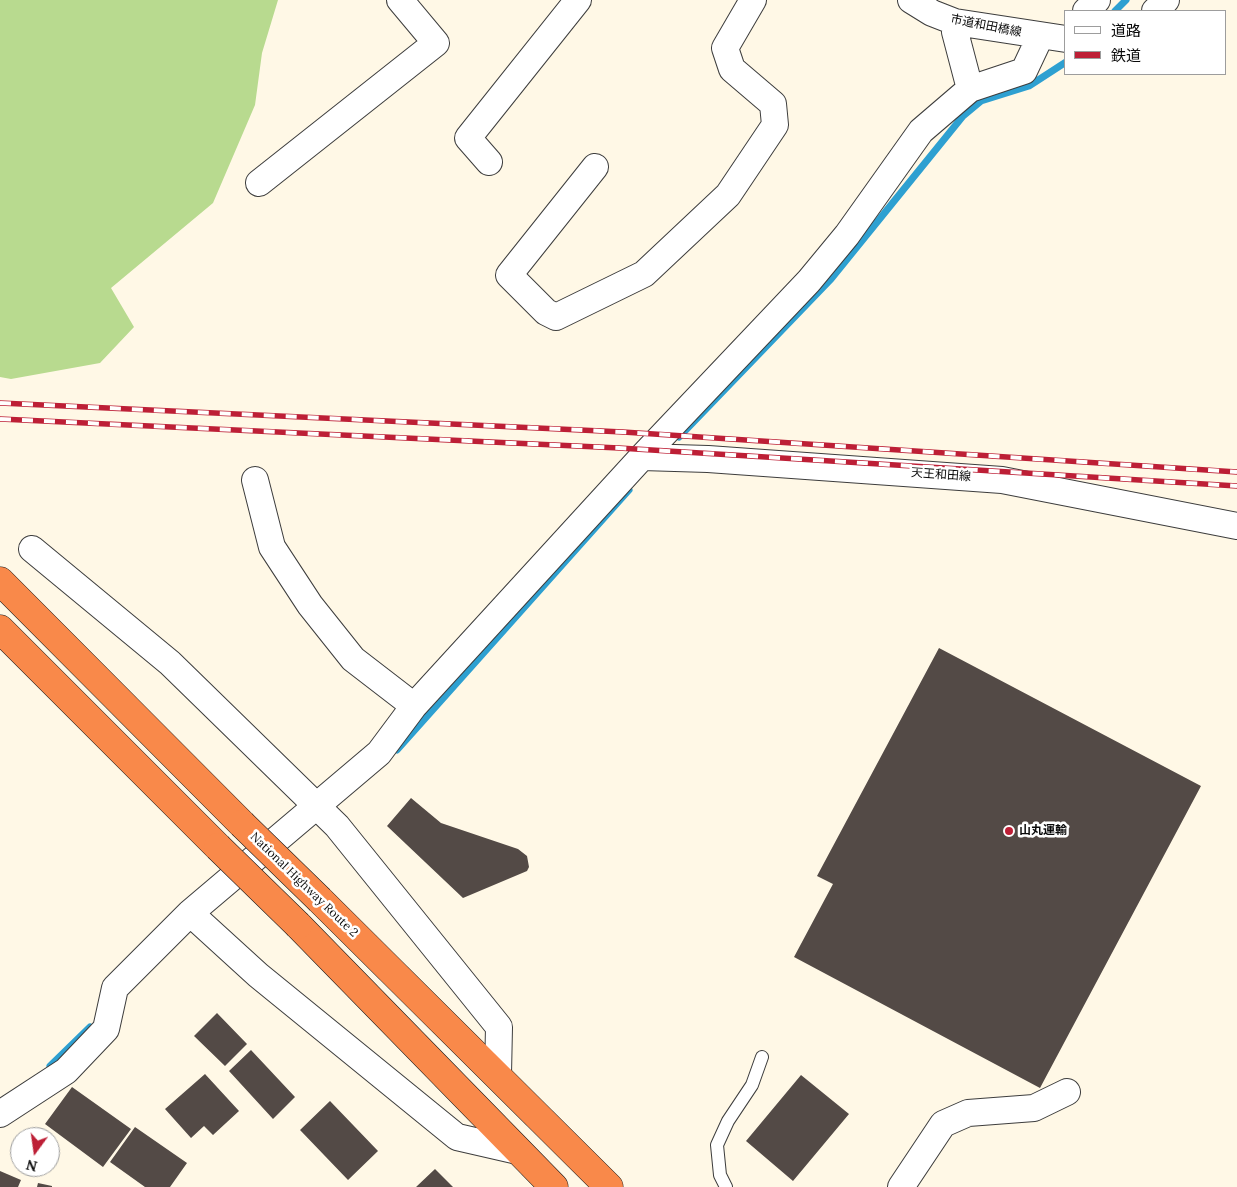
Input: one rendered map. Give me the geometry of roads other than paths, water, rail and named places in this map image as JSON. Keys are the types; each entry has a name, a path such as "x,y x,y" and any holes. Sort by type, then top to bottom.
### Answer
{"highway":[{"name":"National Highway Route 2","path":"0,581 242,824 498,1074 610,1187"},
{"path":"0,629 298,925 554,1187"}],"street":[{"path":"259,182 436,44 400,0"},
{"path":"489,162 468,138 578,0"},
{"path":"595,167 509,276 546,312 556,317 644,274 728,195 775,125 773,104 732,69 725,48 753,0"},
{"name":"市道和田橋線","path":"911,0 932,13 955,22 1040,37 1064,39"},
{"path":"1087,10 1097,0"},
{"path":"1156,10 1166,0"},
{"path":"955,22 955,32 970,89"},
{"path":"0,1114 66,1071 106,1029 115,988 191,913 379,753 414,706 643,457 809,281 847,235 921,131 970,89 1024,71 1040,37"},
{"name":"天王和田線","path":"643,457 1002,480 1237,526"},
{"path":"255,480 272,546 310,605 353,659 414,706"},
{"path":"32,548 170,663 318,805 337,826 499,1027 498,1074"},
{"path":"191,913 258,975 457,1137 518,1151"},
{"path":"901,1187 943,1124 968,1113 1034,1108 1068,1092"}],"lane":[{"path":"726,1187 720,1175 717,1145 728,1121 752,1085 762,1057"}],"waterway":[{"path":"1116,10 1126,0"},
{"path":"679,437 831,279 963,116 981,101 1029,86 1064,63"},
{"path":"397,750 629,490"},
{"path":"50,1066 90,1027"}],"railway":[{"path":"0,403 623,432 1237,472"},
{"path":"0,419 619,448 1237,486"}],"place":[{"name":"山丸運輸","path":"1009,831"}]}
